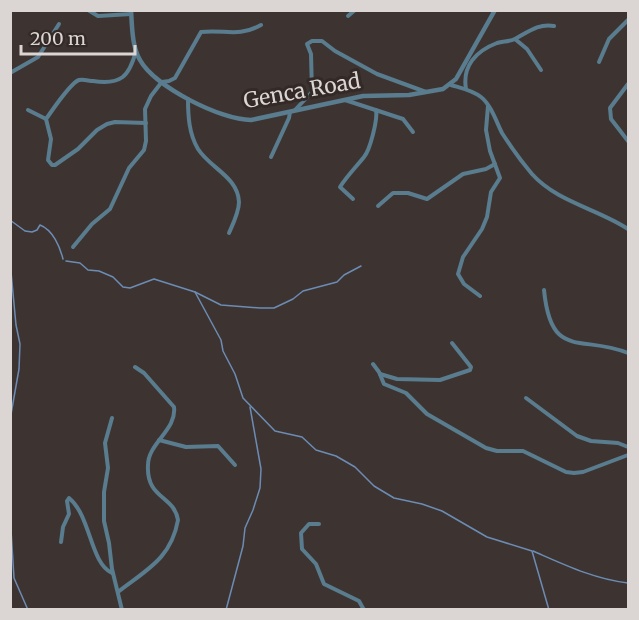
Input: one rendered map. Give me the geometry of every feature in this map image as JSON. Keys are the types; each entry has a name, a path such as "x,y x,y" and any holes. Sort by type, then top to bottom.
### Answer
{"street":[{"path":"88,10 98,16 131,12"},
{"path":"348,16 355,10"},
{"path":"495,10 462,70 451,85 480,96 488,105 504,135 528,169 540,181 579,205 606,215 628,229"},
{"name":"Genca Road","path":"131,12 136,50 142,64 160,83 188,99 229,117 243,120 261,119 292,110 363,96 427,93 451,85"},
{"path":"598,62 609,39 628,20"},
{"path":"10,73 33,62 38,57 59,24"},
{"path":"73,248 92,224 110,209 126,173 146,146 148,103 160,83 175,78 201,32 239,33 261,25"},
{"path":"466,89 465,74 472,58 495,44 515,39 543,25 554,26"},
{"path":"515,39 527,49 541,70"},
{"path":"271,157 292,110 312,92 311,54 307,45 317,40 377,74 427,93"},
{"path":"46,119 73,84 78,81 119,81 130,69 136,50"},
{"path":"628,84 610,108 611,119 628,141"},
{"path":"188,99 189,125 197,148 230,180 239,200 229,233"},
{"path":"344,100 403,119 413,132"},
{"path":"480,296 464,284 459,278 458,270 463,257 482,230 487,216 490,192 500,180 500,174 489,151 486,130 488,105"},
{"path":"28,110 46,119 51,139 48,160 54,166 107,124 146,123"},
{"path":"353,199 340,187 355,165 367,153 377,117 376,110"},
{"path":"378,206 393,194 408,194 427,199 463,174 495,164"},
{"path":"544,290 550,320 561,337 589,345 614,347 628,353"},
{"path":"380,374 401,379 440,380 470,370 471,367 452,343"},
{"path":"373,364 384,384 410,396 427,414 490,450 523,451 561,470 574,473 628,455"},
{"path":"118,592 158,562 178,523 178,516 173,507 153,490 149,482 147,466 149,456 172,420 174,407 144,373 135,367"},
{"path":"526,398 578,436 591,441 618,443 628,447"},
{"path":"112,417 105,443 108,468 104,492 104,516 113,573 122,609"},
{"path":"159,440 186,447 219,446 235,465"},
{"path":"61,542 63,527 69,514 67,501 69,498 82,514 102,566 113,573"},
{"path":"319,524 309,524 303,530 301,539 303,551 316,564 324,584 356,599 364,609"}],"waterway":[{"path":"10,220 25,231 32,232 40,225 45,227 55,239 63,259"},
{"path":"10,261 20,344 19,369 10,420"},
{"path":"66,261 80,263 88,270 99,271 113,277 123,287 130,288 154,279 195,292 221,305 260,308 274,308 293,299 303,291 337,282 344,275 361,266"},
{"path":"195,292 221,340 223,351 235,374 243,398 275,431 302,437 316,450 336,456 355,467 374,486 394,498 442,511 487,537 532,551 549,610"},
{"path":"226,610 243,546 245,528 260,488 261,469 250,407"},
{"path":"10,514 14,578 28,610"},
{"path":"533,551 591,575 628,583"}]}
